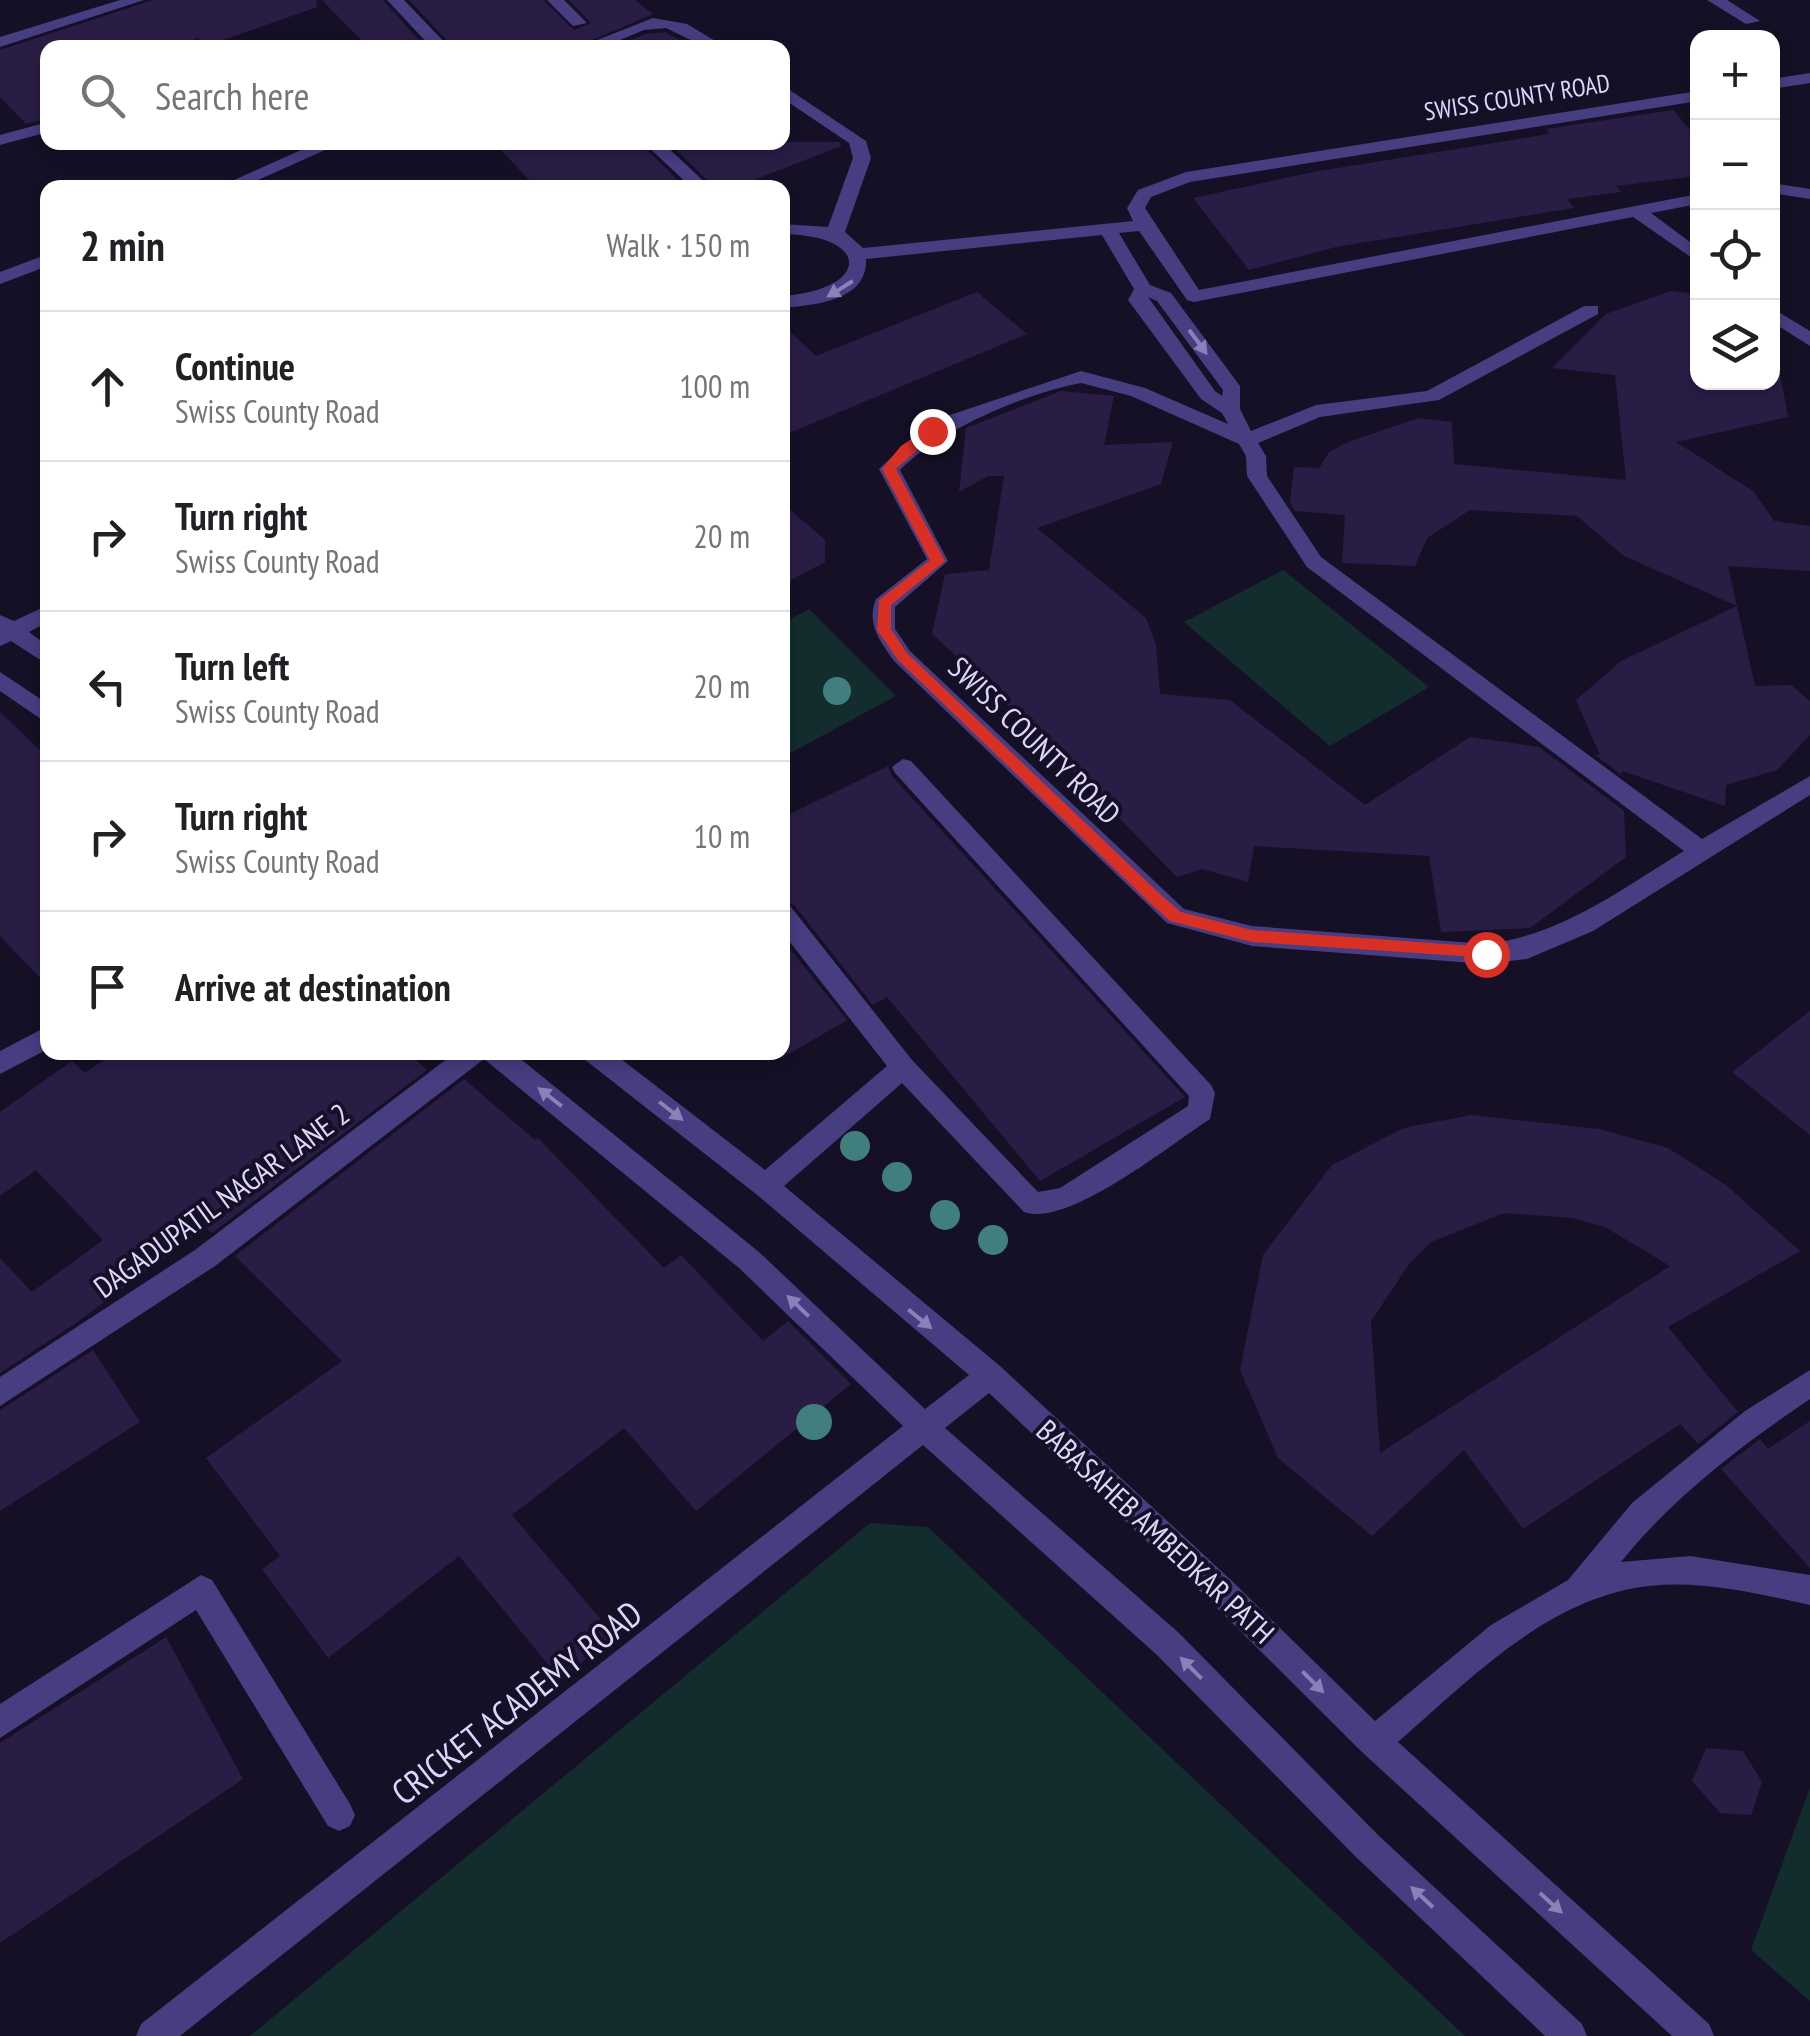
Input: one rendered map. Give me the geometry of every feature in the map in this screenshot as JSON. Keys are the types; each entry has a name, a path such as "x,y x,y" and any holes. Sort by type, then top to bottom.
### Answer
{"street":[{"path":"0,42 136,0"},
{"path":"395,0 434,40"},
{"path":"555,0 580,23"},
{"path":"1714,0 1752,21"},
{"path":"606,40 660,20 687,26 707,40"},
{"path":"1780,83 1810,78"},
{"path":"790,95 857,140 862,158 836,234"},
{"name":"SWISS COUNTY ROAD","path":"1144,225 1136,208 1144,194 1186,178 1690,97"},
{"path":"0,140 40,129"},
{"path":"243,180 315,150"},
{"path":"660,150 694,180"},
{"path":"1780,189 1810,194"},
{"path":"858,254 1144,225 1194,296 1690,201"},
{"path":"1639,213 1690,251"},
{"path":"790,229 836,234 858,254 861,266 856,279 844,290 826,298 790,301"},
{"path":"1108,230 1143,289 1138,300 1208,395 1230,409 1256,456 1258,476 1314,562 1700,850"},
{"path":"0,279 40,263"},
{"path":"1246,440 1316,412 1432,396 1591,310"},
{"path":"1780,319 1810,340"},
{"name":"SWISS COUNTY ROAD","path":"1246,440 1155,398 1083,376 962,416 906,449 889,469 938,561 884,604 884,630 902,656 1176,916 1202,926 1252,936 1486,954 1526,949 1584,924 1810,784"},
{"path":"4,630 40,615"},
{"path":"4,630 40,649"},
{"path":"0,671 40,653"},
{"path":"0,680 40,710"},
{"path":"790,924 864,1012 903,1067 1033,1204 1066,1198 1200,1111 1202,1093 903,767"},
{"path":"0,1064 40,1041"},
{"name":"DAGADUPATIL NAGAR LANE 2","path":"0,1394 205,1258 465,1060"},
{"path":"503,1060 749,1260 926,1428 1168,1644 1367,1846 1570,2036"},
{"name":"BABASAHEB AMBEDKAR PATH","path":"603,1060 765,1186 990,1376 1221,1591 1374,1742 1697,2036"},
{"path":"765,1186 903,1067"},
{"name":"CRICKET ACADEMY ROAD","path":"154,2036 990,1376"},
{"path":"1579,1590 1642,1513 1755,1420 1810,1383"},
{"path":"1374,1742 1484,1646 1579,1590 1649,1571 1735,1576 1810,1590"},
{"path":"0,1722 201,1590 339,1815"}],"green space":[{"path":"1283,570 1429,687 1330,746 1184,622"},
{"path":"809,609 896,696 790,753 790,619"},
{"path":"870,1523 928,1527 1465,2036 250,2036"},
{"path":"1810,1787 1810,2001 1751,1950"}],"building":[{"path":"153,0 316,0 317,7 223,40 40,40 40,120 26,124 0,97 0,50"},
{"path":"322,0 383,0 419,40 361,40"},
{"path":"409,0 543,0 574,30 591,23 569,0 635,0 653,14 593,40 446,40"},
{"path":"665,32 680,40 631,40"},
{"path":"1673,110 1690,130 1690,177 1616,186 1621,192 1567,199 1574,208 1336,247 1249,270 1193,198 1313,172 1549,134 1546,129"},
{"path":"790,142 840,142 841,146 754,180 707,180 676,150 790,150"},
{"path":"501,150 647,150 678,180 529,180"},
{"path":"1671,291 1690,293 1690,390 1780,390 1780,373 1788,417 1676,442 1753,491 1774,521 1810,526 1810,571 1728,566 1737,606 1624,556 1577,516 1470,510 1427,538 1415,566 1342,563 1345,515 1295,511 1290,503 1294,467 1319,468 1329,452 1348,442 1419,418 1452,422 1454,464 1626,480 1615,375 1552,368 1606,314"},
{"path":"977,292 1027,334 790,433 790,332 816,356"},
{"path":"1061,391 1114,396 1104,445 1173,442 1161,484 1037,528 1146,618 1156,645 1160,694 1230,700 1365,805 1470,737 1539,747 1624,811 1626,857 1530,928 1441,932 1429,856 1254,846 1248,882 1202,869 1177,877 998,695 932,634 945,574 989,570 1004,476 988,476 959,492 966,428"},
{"path":"790,510 825,540 825,562 790,581"},
{"path":"1737,606 1755,686 1791,685 1810,701 1810,735 1777,770 1726,785 1725,806 1622,771 1622,775 1594,754 1600,755 1576,700 1621,661"},
{"path":"0,712 40,750 40,978 0,936"},
{"path":"888,766 892,776 1185,1097 1040,1181 887,997 873,1005 790,904 790,814"},
{"path":"790,949 847,1020 790,1053"},
{"path":"1810,1011 1810,1135 1732,1072"},
{"path":"104,1060 416,1060 427,1070 212,1233 206,1227 76,1323 0,1373 0,1258 32,1292 103,1240 36,1170 0,1196 0,1112 72,1061 85,1073"},
{"path":"464,1079 535,1140 538,1138 664,1268 681,1255 763,1341 788,1321 851,1384 696,1511 624,1428 512,1515 614,1635 561,1680 459,1556 328,1658 262,1569 280,1556 206,1458 342,1361 235,1256"},
{"path":"1471,1115 1599,1129 1668,1148 1726,1185 1800,1251 1668,1327 1738,1412 1698,1444 1680,1424 1523,1529 1464,1450 1372,1536 1278,1458 1240,1370 1263,1255 1332,1165 1404,1128","holes":["1504,1213 1572,1218 1605,1227 1670,1266 1380,1453 1371,1321 1409,1264 1431,1242"]},
{"path":"93,1350 140,1422 0,1511 0,1410"},
{"path":"1810,1421 1810,1568 1721,1469 1760,1439 1768,1449"},
{"path":"166,1637 243,1779 0,1943 0,1743"},
{"path":"1706,1748 1743,1751 1762,1782 1751,1815 1720,1813 1692,1781"}],"route":[{"path":"932,431 906,449 889,469 938,561 884,604 884,630 902,656 1156,899 1176,916 1202,926 1252,936 1486,954"}]}
